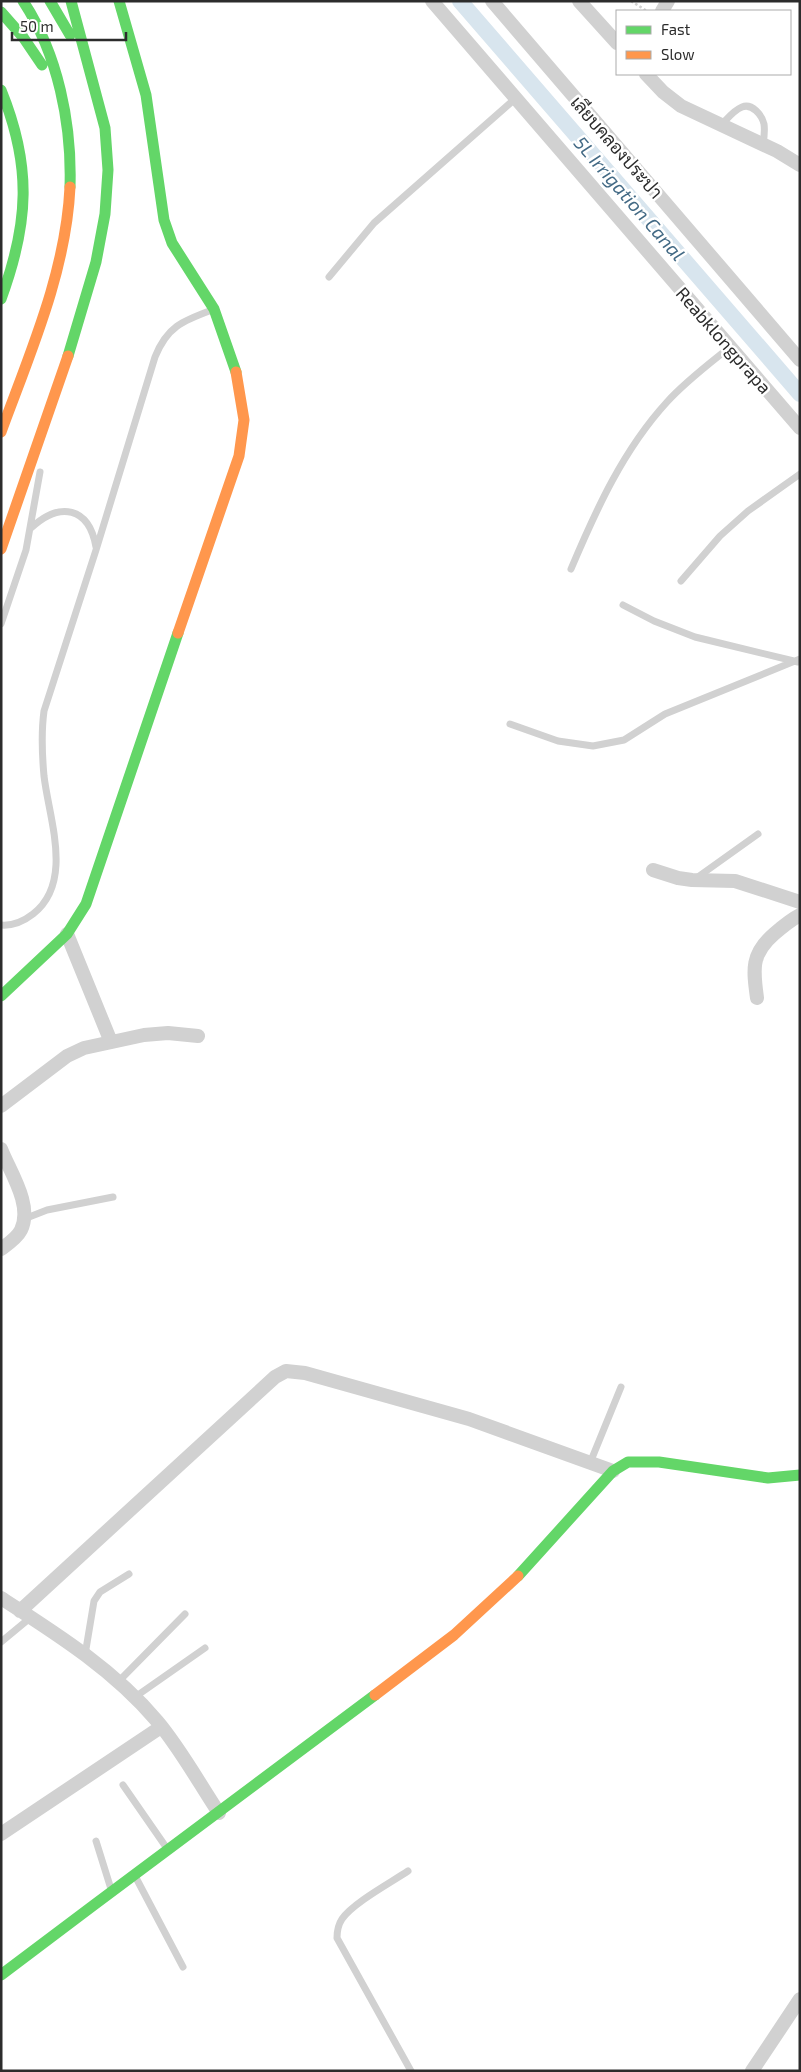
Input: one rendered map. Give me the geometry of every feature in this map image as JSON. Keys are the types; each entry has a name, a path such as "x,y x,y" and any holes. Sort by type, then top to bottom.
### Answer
{"main road":[{"path":"1,432 41,322 62,250 70,188 68,125 61,95 50,56 38,27 23,1"},
{"path":"50,1 73,40 92,78"},
{"path":"1,549 80,320 96,262 105,214 108,147 100,106 70,1"},
{"path":"1,996 67,934 86,904 239,456 244,420 234,363 214,309 172,243 164,220 146,95 119,1"},
{"path":"1,12 32,51 61,95"},
{"path":"1,90 17,132 24,168 23,207 16,256 1,299"},
{"path":"1,1975 167,1848 219,1813 454,1635 513,1582 613,1471 628,1462 659,1462 768,1478 800,1475"}],"street":[{"name":"Reabklongprapa","path":"432,1 800,428"},
{"name":"เลียบคลองประปา","path":"492,1 800,360"},
{"path":"579,1 616,42"},
{"path":"647,75 663,92 681,106 763,144 800,166"},
{"path":"653,870 678,878 692,880 735,881 800,902"},
{"path":"756,998 754,977 757,953 763,943 800,915"},
{"path":"67,934 111,1042"},
{"path":"1,1106 67,1056 84,1048 144,1034 168,1033 198,1036"},
{"path":"1,1149 25,1208 21,1230 13,1240 1,1249"},
{"path":"25,1614 275,1377 286,1371 305,1373 469,1419 613,1471"},
{"path":"1,1598 85,1655 119,1681 162,1727 219,1813"},
{"path":"1,1834 162,1727"},
{"path":"752,2071 800,1999"}],"lane":[{"path":"330,276 374,223 516,98"},
{"path":"720,125 743,106 754,108 763,119 765,126 763,144"},
{"path":"1,925 17,923 40,909 47,899 55,877 54,838 42,758 42,726 48,694 96,550 159,346 171,329 180,323 214,309"},
{"path":"571,569 591,521 622,463 647,426 688,381 730,347"},
{"path":"44,450 49,412"},
{"path":"1,624 19,572 31,528 41,468"},
{"path":"681,581 720,536 741,517 800,474"},
{"path":"31,528 46,516 58,511 75,513 90,526 96,550"},
{"path":"623,605 695,637 799,661"},
{"path":"510,724 567,742 593,746 624,740 665,714 799,661"},
{"path":"692,880 758,834"},
{"path":"23,1220 47,1210 113,1197"},
{"path":"590,1463 621,1387"},
{"path":"85,1655 94,1601 100,1592 128,1574"},
{"path":"1,1642 25,1614"},
{"path":"119,1681 185,1614"},
{"path":"135,1697 205,1648"},
{"path":"123,1786 167,1848"},
{"path":"96,1841 111,1891"},
{"path":"408,1871 350,1909 342,1919 338,1928 337,1938 411,2071"},
{"path":"134,1873 183,1967"}],"path":[{"path":"631,1 646,10"}],"waterway":[{"name":"5L Irrigation Canal","path":"460,1 800,394"}],"traffic: fast":[{"path":"23,1 45,44 60,90 68,139 70,187"},
{"path":"50,1 70,35"},
{"path":"68,356 96,262 105,214 108,170 105,128 71,1"},
{"path":"119,1 146,95 164,220 172,243 214,309 236,372"},
{"path":"1,12 23,37 42,65"},
{"path":"1,90 18,144 22,169 23,195 17,245 1,299"},
{"path":"1,996 67,934 86,904 178,633"},
{"path":"518,1576 613,1471 628,1462 659,1462 768,1478 800,1475"},
{"path":"1,1975 375,1695"}],"traffic: slow":[{"path":"1,432 35,342 54,281 62,250 70,187"},
{"path":"1,549 68,356"},
{"path":"178,633 239,456 244,420 236,372"},
{"path":"375,1695 454,1635 518,1576"}]}
